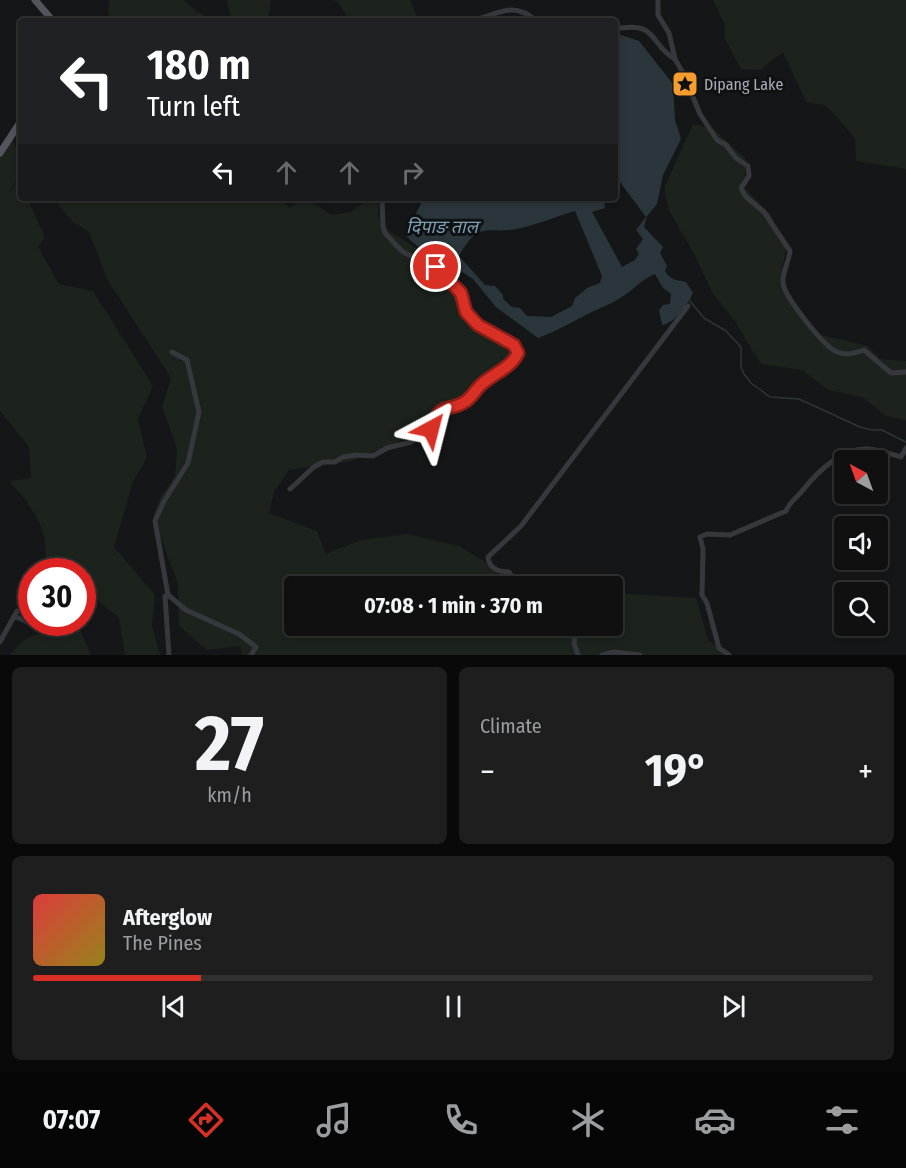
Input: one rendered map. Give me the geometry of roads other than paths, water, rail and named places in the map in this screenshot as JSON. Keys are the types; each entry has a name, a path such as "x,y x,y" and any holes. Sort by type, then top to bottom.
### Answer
{"main road":[{"path":"35,0 50,18"},
{"path":"0,153 18,126"}],"street":[{"path":"658,0 657,15 669,33 675,58 691,96 717,141 748,166 749,176 741,188 745,196 764,212 790,251 783,283 797,311 828,346 837,352 851,354 864,350 891,373 906,372"},
{"path":"480,18 501,10 516,8 525,11 533,18"},
{"path":"618,29 633,27 651,33 667,53 675,58"},
{"path":"290,489 319,464 335,462 349,456 373,456 387,448 411,442 431,429 438,414 444,408 464,403 485,382 512,362 518,354 514,345 499,339 473,320 466,312 461,293 441,271 403,252 390,239 383,226 385,220 382,201"},
{"path":"512,576 509,572 500,572 494,568 488,562 488,556 521,526 688,306"},
{"path":"172,352 187,360 199,412 188,463 164,501 155,521 168,595 186,610 239,634 256,647 251,655"},
{"path":"729,655 719,648 707,603 702,595 703,549 700,537 707,534 730,535 786,510 789,502 847,452 867,449 901,456 906,448"},
{"path":"168,595 165,596 164,606 169,655"},
{"path":"0,642 15,614 18,616"},
{"path":"575,636 574,643 578,655"},
{"path":"602,655 614,652 640,655"}],"water":[{"name":"दिपाङ ताल","path":"618,34 639,41 673,84 675,120 681,139 663,175 657,204 647,216 644,227 663,247 660,253 667,266 665,271 667,274 674,280 686,282 693,293 676,317 667,324 662,325 659,310 663,305 670,304 671,294 663,288 655,274 612,303 538,338 496,307 473,279 461,271 455,261 427,252 405,234 422,201 604,201 605,208 592,212 622,267 635,260 639,254 636,249 643,239 636,230 646,217 620,182 618,184","holes":["575,211 602,276 600,283 587,288 575,298 572,306 551,317 527,316 520,308 512,307 503,299 503,295 495,286 485,285 459,256 466,244 479,233 521,228"]}],"waterway":[{"path":"689,300 704,318 726,331 741,347 741,367 744,374 751,383 770,397 799,399 860,427 882,430 906,442"}],"place":[{"name":"Dipang Lake","path":"685,84"}]}
